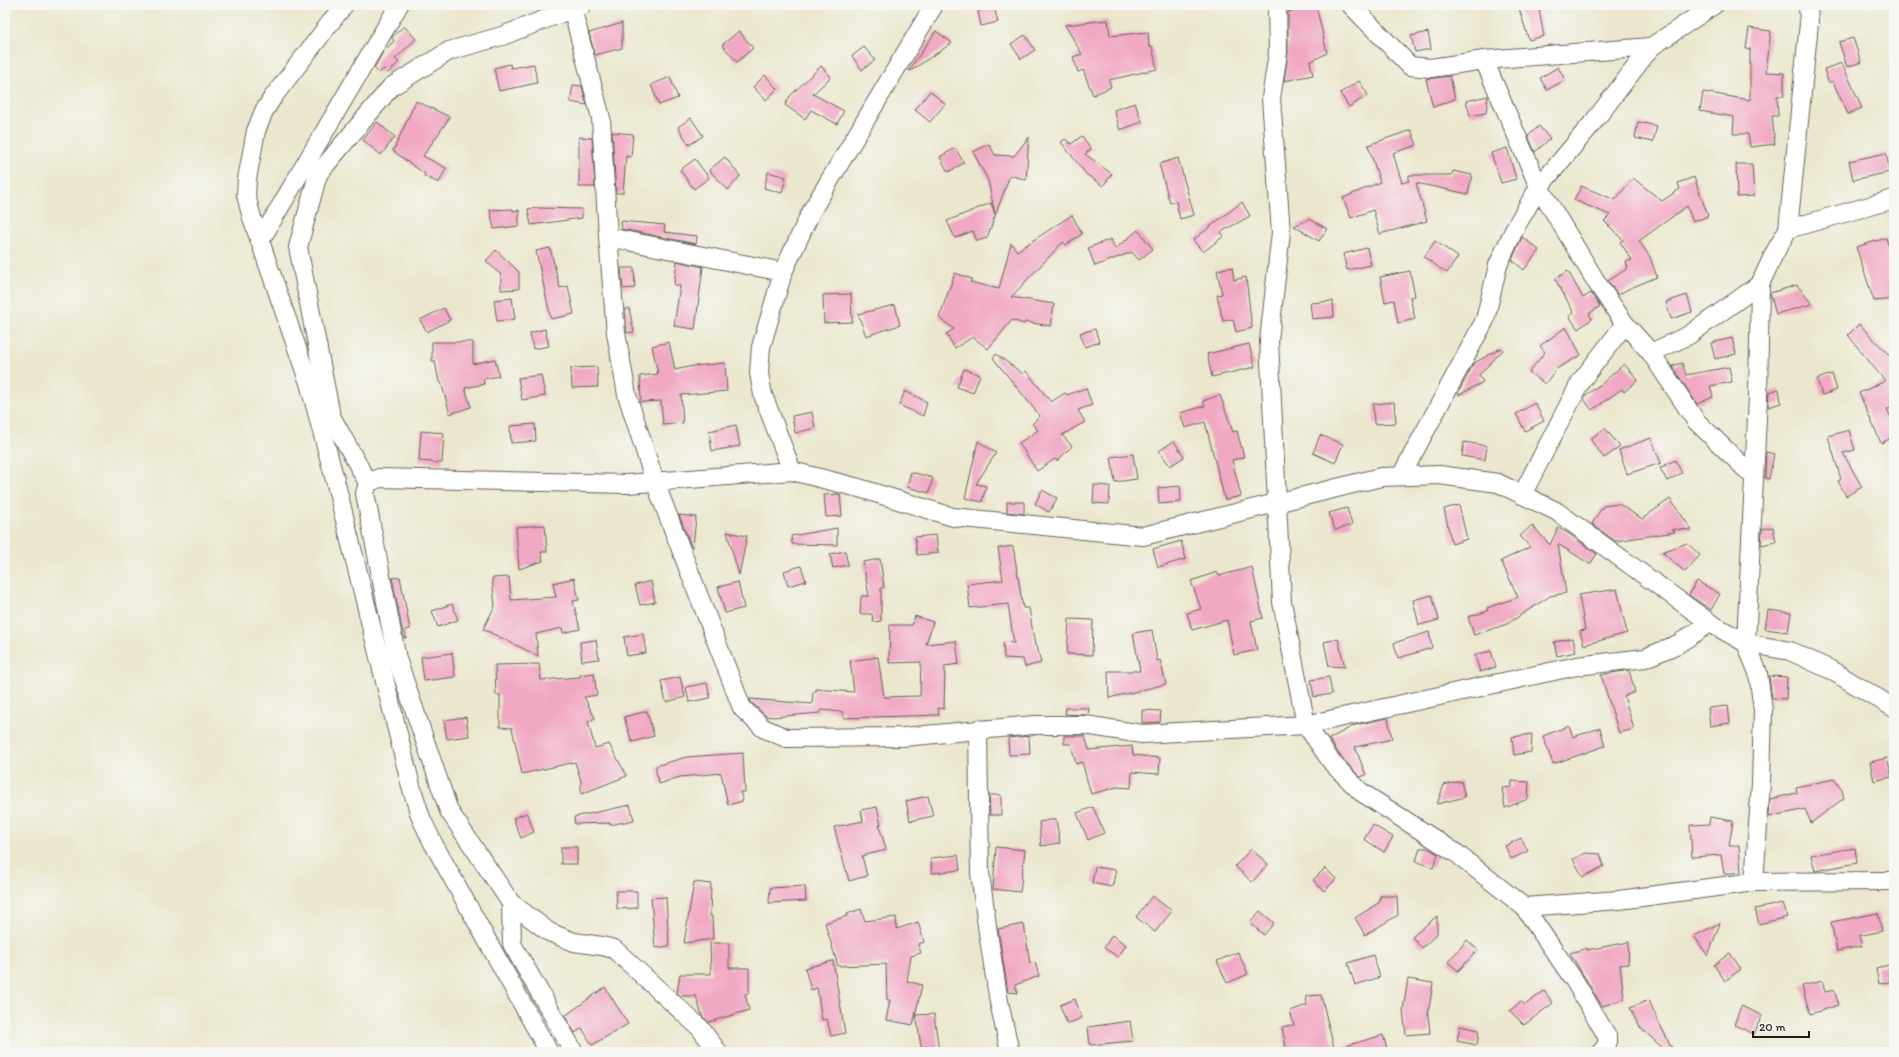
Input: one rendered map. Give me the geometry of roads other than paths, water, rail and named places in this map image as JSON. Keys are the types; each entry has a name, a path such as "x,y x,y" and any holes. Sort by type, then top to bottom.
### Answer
{"street":[{"path":"344,5 273,97 264,111 256,132 246,195 260,241 309,383 335,480 411,786 421,818 433,843 549,1052"},
{"path":"260,241 399,5"},
{"path":"792,471 762,395 759,373 761,347 783,272 812,210 934,5"},
{"path":"1277,5 1278,53 1271,105 1281,232 1269,341 1282,602 1306,725 1333,764 1361,792 1456,853 1524,907 1574,980 1607,1036 1607,1045 1601,1052"},
{"path":"1351,5 1410,66 1431,68 1484,60 1651,47"},
{"path":"1401,476 1485,320 1498,265 1515,228 1539,187 1595,120 1651,47 1714,5"},
{"path":"1754,882 1762,783 1763,710 1758,673 1746,643 1754,477 1760,284 1774,254 1788,230 1809,23 1808,5"},
{"path":"718,1052 700,1028 614,950 602,946 574,942 549,932 511,903 449,811 397,659 365,493 368,483 331,416 298,247 318,174 391,87 449,51 502,36 577,7 601,118 608,237 616,333 627,395 655,482 742,708 763,728 786,738 820,738 903,737 1034,725 1085,725 1142,734 1306,725 1577,666 1645,658 1678,644 1710,623"},
{"path":"1484,60 1539,187 1597,283 1625,324 1651,353 1696,421 1754,477"},
{"path":"1788,230 1894,199"},
{"path":"608,237 783,272"},
{"path":"1651,353 1689,335 1760,284"},
{"path":"1522,494 1581,380 1625,324"},
{"path":"368,483 379,478 627,484 792,471 859,488 953,517 1143,536 1381,477 1439,475 1498,483 1556,511 1710,623 1746,643 1790,651 1831,670 1894,708"},
{"path":"978,729 980,873 999,1002 1010,1052"},
{"path":"1524,907 1619,900 1754,882 1894,881"},
{"path":"511,903 512,944 574,1052"}]}
